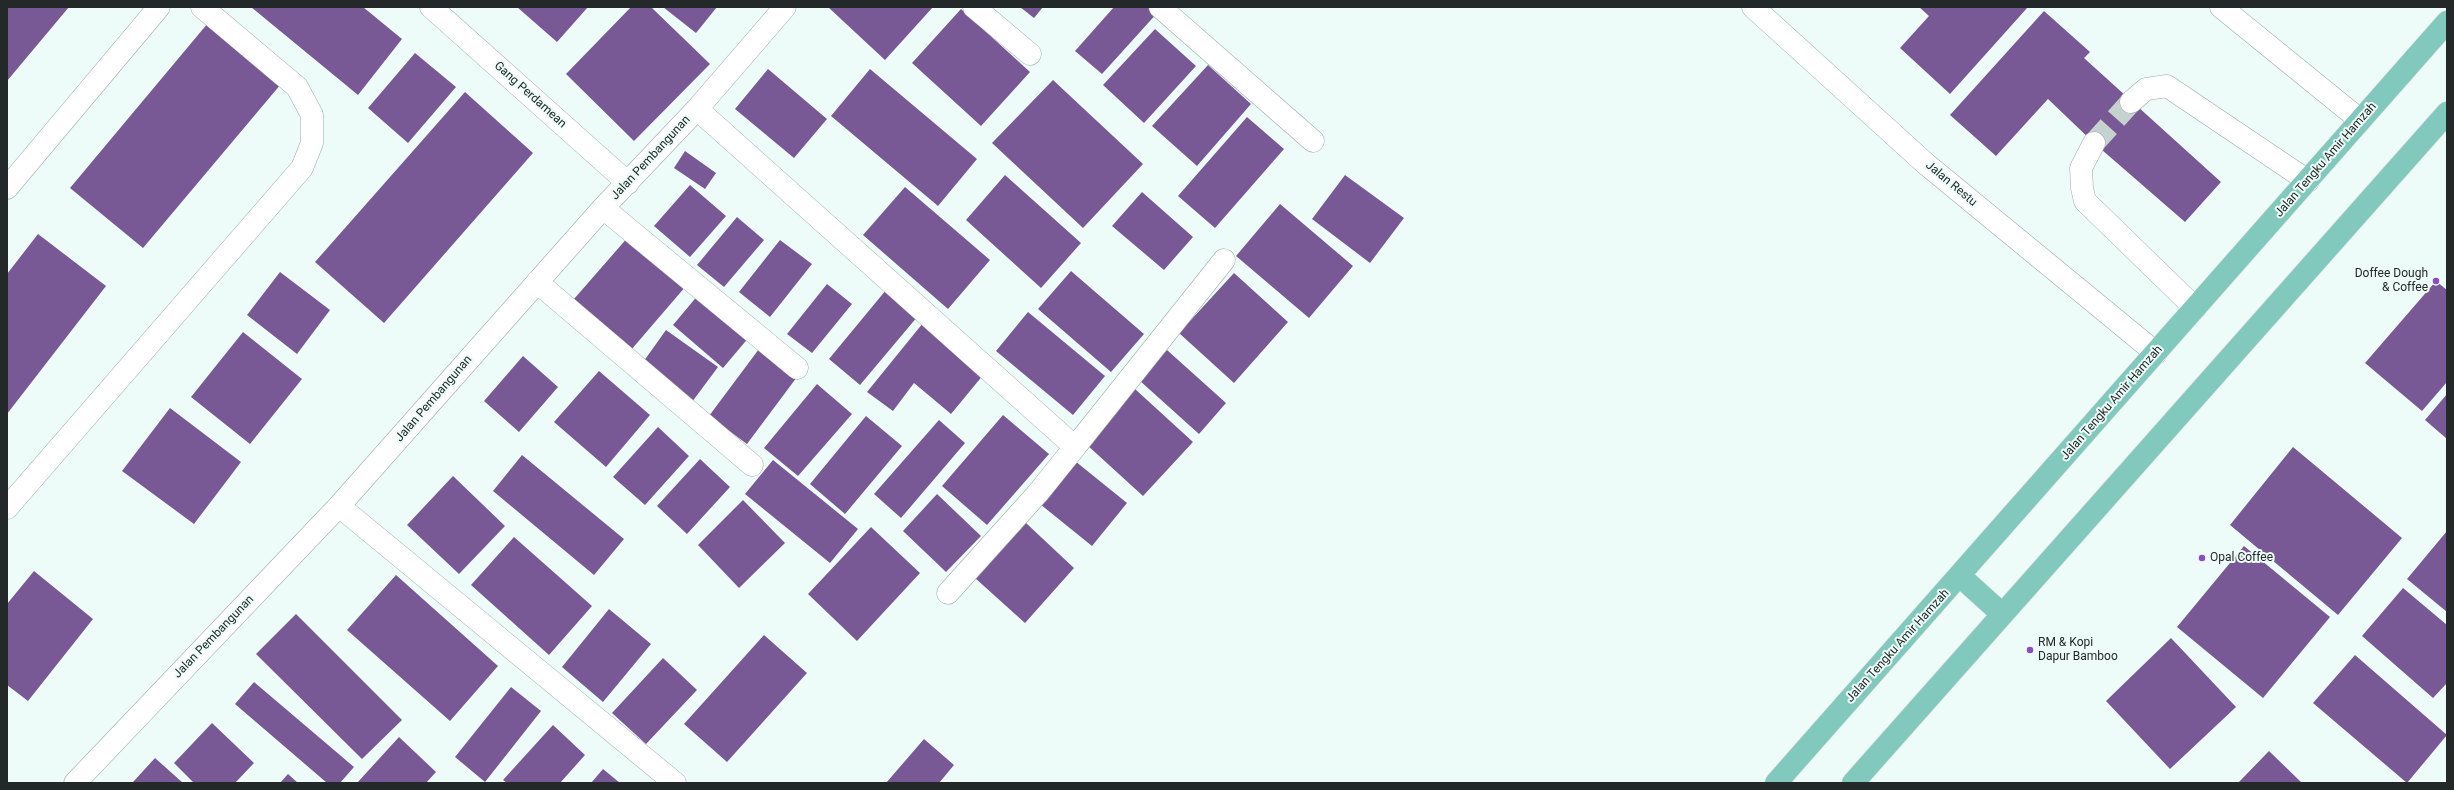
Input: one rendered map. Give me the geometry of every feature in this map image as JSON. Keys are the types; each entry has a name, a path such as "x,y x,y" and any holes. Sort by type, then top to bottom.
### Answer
{"main road":[{"name":"Jalan Tengku Amir Hamzah","path":"1776,783 2447,22"},
{"path":"1853,783 2447,112"},
{"path":"1960,576 2002,614"}],"street":[{"path":"7,188 159,7"},
{"path":"7,508 302,168 312,143 312,115 297,87 202,7"},
{"name":"Gang Perdamean","path":"431,7 628,183"},
{"name":"Jalan Pembangunan","path":"79,781 340,506 603,208 697,109 785,7"},
{"path":"974,7 1030,54"},
{"path":"1160,7 1313,142"},
{"name":"Jalan Restu","path":"1753,7 1926,164 2156,353"},
{"path":"2222,7 2360,120"},
{"path":"2131,102 2146,89 2167,86 2308,181"},
{"path":"697,109 1075,447"},
{"path":"2094,143 2081,168 2082,188 2086,201 2196,308"},
{"path":"603,208 796,368"},
{"path":"948,593 1038,492 1224,260"},
{"path":"537,282 752,465"},
{"path":"340,506 675,783"}],"building":[{"path":"7,7 69,7 7,81"},
{"path":"251,7 363,7 402,39 358,95"},
{"path":"517,7 588,7 557,42"},
{"path":"631,7 651,7 710,64 634,141 566,74"},
{"path":"663,7 717,7 696,33"},
{"path":"828,7 933,7 885,60"},
{"path":"1020,7 1043,7 1034,18"},
{"path":"1114,7 1154,7 1159,11 1102,74 1075,51"},
{"path":"1919,7 2028,7 1950,94 1900,48 1929,16"},
{"path":"961,9 1030,72 981,126 912,63"},
{"path":"2044,11 2090,52 2084,58 2221,182 2185,222 2094,143 2048,99 1996,156 1950,115"},
{"path":"208,23 281,84 143,248 70,188"},
{"path":"1155,29 1196,66 1144,123 1103,85"},
{"path":"415,53 456,87 408,143 368,108"},
{"path":"1208,65 1251,104 1197,166 1152,126"},
{"path":"768,69 827,119 794,158 735,109"},
{"path":"870,69 977,159 938,206 831,116"},
{"path":"1053,80 1143,164 1083,228 992,143"},
{"path":"465,92 533,153 384,323 315,262"},
{"path":"1247,117 1284,149 1215,228 1178,196"},
{"path":"685,151 716,173 705,189 674,168"},
{"path":"1005,175 1081,243 1041,288 966,220"},
{"path":"1345,175 1404,218 1370,263 1312,219"},
{"path":"690,185 726,216 690,257 654,226"},
{"path":"905,187 990,260 948,309 863,235"},
{"path":"1142,192 1193,237 1164,270 1112,226"},
{"path":"1280,204 1353,266 1309,318 1236,256"},
{"path":"737,217 764,240 724,287 697,265"},
{"path":"38,234 106,286 7,414 7,274"},
{"path":"629,236 686,286 631,350 574,299"},
{"path":"780,240 812,264 770,317 739,292"},
{"path":"1071,271 1144,334 1111,372 1038,309"},
{"path":"280,272 330,310 297,354 247,315"},
{"path":"1234,273 1288,322 1234,383 1179,333"},
{"path":"2436,281 2447,290 2447,382 2422,411 2365,363"},
{"path":"827,284 852,304 812,353 787,334"},
{"path":"886,290 918,316 860,385 829,359"},
{"path":"699,294 750,336 723,368 673,325"},
{"path":"1028,312 1105,376 1073,415 996,351"},
{"path":"923,323 984,374 951,414 914,383 893,411 867,392"},
{"path":"666,330 718,367 692,402 641,365"},
{"path":"243,332 302,379 250,444 191,397"},
{"path":"759,349 797,377 747,444 709,416"},
{"path":"1167,350 1226,403 1199,434 1139,380"},
{"path":"523,356 558,387 519,432 484,401"},
{"path":"599,371 650,415 606,467 554,422"},
{"path":"817,384 852,414 798,476 764,448"},
{"path":"1135,389 1193,442 1143,496 1086,444"},
{"path":"2447,394 2447,439 2425,420"},
{"path":"170,408 241,462 194,524 122,471"},
{"path":"1003,415 1049,454 987,525 942,486"},
{"path":"866,416 902,446 845,514 810,484"},
{"path":"939,420 965,443 901,518 874,494"},
{"path":"658,427 689,456 645,505 613,477"},
{"path":"2293,447 2402,538 2338,615 2230,525"},
{"path":"522,455 624,539 594,575 493,491"},
{"path":"700,459 730,487 687,534 657,506"},
{"path":"773,460 858,529 830,563 745,494"},
{"path":"1075,461 1127,503 1092,546 1040,504"},
{"path":"453,476 505,526 459,574 407,525"},
{"path":"937,494 981,536 946,572 903,531"},
{"path":"743,500 785,543 739,588 698,545"},
{"path":"1026,523 1074,568 1025,623 975,578"},
{"path":"871,527 920,573 857,641 808,594"},
{"path":"2447,531 2447,612 2407,579"},
{"path":"514,537 592,606 549,655 471,585"},
{"path":"2244,546 2330,617 2263,698 2177,627"},
{"path":"34,571 93,619 28,701 7,685 7,604"},
{"path":"396,575 498,666 450,721 347,630"},
{"path":"2403,588 2447,625 2447,683 2433,698 2362,636"},
{"path":"609,609 651,644 603,702 562,667"},
{"path":"296,614 402,720 362,759 256,654"},
{"path":"764,635 807,673 727,762 684,724"},
{"path":"2171,638 2236,707 2170,769 2106,701"},
{"path":"2355,655 2447,735 2407,783 2313,703"},
{"path":"663,658 697,690 646,744 612,713"},
{"path":"254,682 354,767 340,783 327,783 235,704"},
{"path":"511,687 541,711 485,782 455,757"},
{"path":"212,723 254,763 235,783 194,783 174,763"},
{"path":"553,725 585,755 560,783 507,783 503,780"},
{"path":"399,737 436,772 426,783 357,783"},
{"path":"924,739 954,765 939,783 886,783"},
{"path":"2269,751 2302,783 2238,783"},
{"path":"155,758 183,783 133,782"},
{"path":"603,769 620,783 591,783"},
{"path":"288,774 298,783 280,783"}],"tunnel":[{"path":"2094,143 2131,102"}],"place":[{"name":"Doffee Dough & Coffee","path":"2436,281"},
{"name":"Opal Coffee","path":"2202,558"},
{"name":"RM & Kopi Dapur Bamboo","path":"2030,650"}]}
